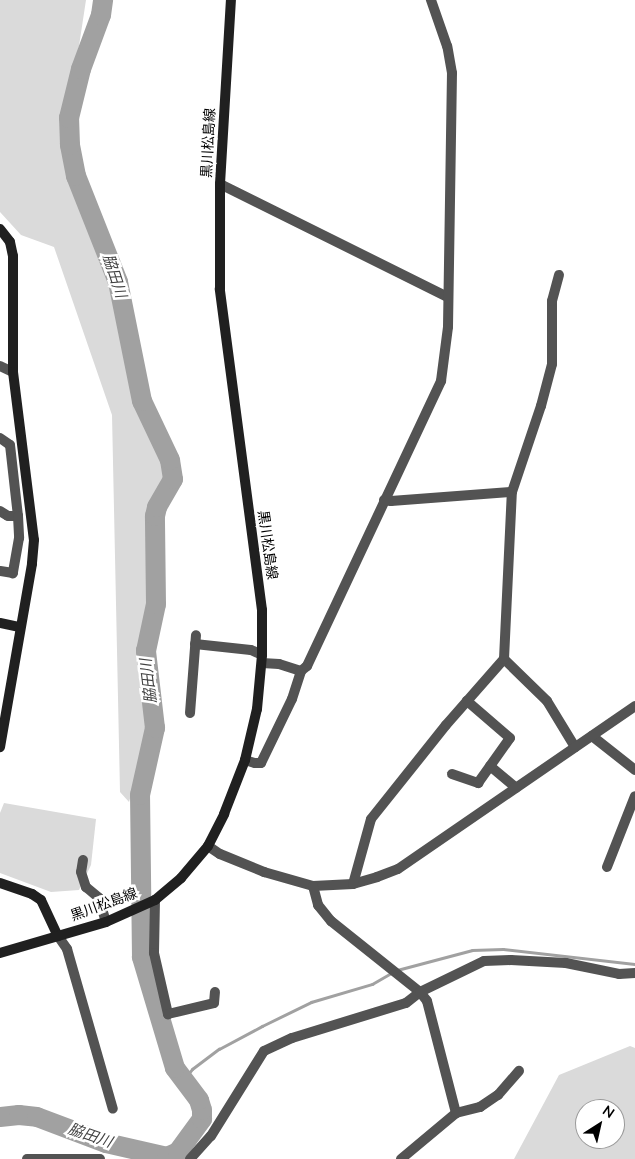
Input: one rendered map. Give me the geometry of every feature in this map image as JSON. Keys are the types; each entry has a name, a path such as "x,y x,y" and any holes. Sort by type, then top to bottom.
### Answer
{"main road":[{"name":"黒川松島線","path":"0,953 106,922 135,911 155,900 181,878 208,846 224,814 245,760 257,709 262,659 262,610 220,289 220,184 231,0"},
{"path":"0,229 10,242 13,256 13,372 34,540 32,564 19,627 0,747"},
{"path":"0,623 19,627"},
{"path":"0,883 32,894 41,900 58,936"}],"street":[{"path":"245,760 254,763 261,762 292,699 301,670 306,666 441,381 448,328 452,74 447,46 431,0"},
{"path":"220,184 448,297"},
{"path":"353,884 371,819 467,701 504,659 512,492 541,406 552,364 552,301 559,274"},
{"path":"0,366 13,372"},
{"path":"0,438 10,445 19,538 13,573 0,571"},
{"path":"384,500 417,500 512,492"},
{"path":"0,510 8,516 18,516"},
{"path":"190,713 196,640 251,650 262,659 301,670"},
{"path":"504,659 547,701 575,748"},
{"path":"452,774 478,783 510,738 467,701"},
{"path":"208,846 220,854 264,872 313,886 353,884 398,869 635,706"},
{"path":"592,736 635,770"},
{"path":"490,766 516,788"},
{"path":"607,867 635,796"},
{"path":"83,860 81,872 86,886 99,898 106,922"},
{"path":"313,886 314,896 318,905 331,921 420,992 427,1001 456,1113"},
{"path":"155,900 154,952 168,1014 214,1003 215,992"},
{"path":"58,936 66,949 113,1109"},
{"path":"190,1159 210,1136 264,1051 301,1035 406,1003 420,992 484,961 510,960 566,963 619,974 635,973"},
{"path":"401,1159 456,1113 480,1107 498,1095 519,1071"},
{"path":"27,1159 100,1159"}],"shaded area":[{"path":"0,0 86,0 79,46 69,79 69,101 65,120 70,171 114,283 139,402 170,474 152,511 151,727 129,802 120,792 112,415 54,247 21,235 0,212"},
{"path":"4,803 96,819 91,865 79,890 51,892 0,873 0,813"},
{"path":"630,1046 635,1048 635,1159 514,1159 559,1075"}],"waterway":[{"name":"脇田川","path":"0,1117 19,1115 37,1117 106,1143 167,1157 178,1152 202,1119 199,1100 175,1068 142,957 140,795 155,728 146,651 156,604 155,516 157,507 173,479 170,460 142,401 118,282 76,176 70,145 69,118 81,69 101,15 103,0"},
{"path":"397,970 472,950 503,949 635,964"},
{"path":"184,1079 192,1069 219,1049 262,1026 311,1002 372,984 391,973"}]}
